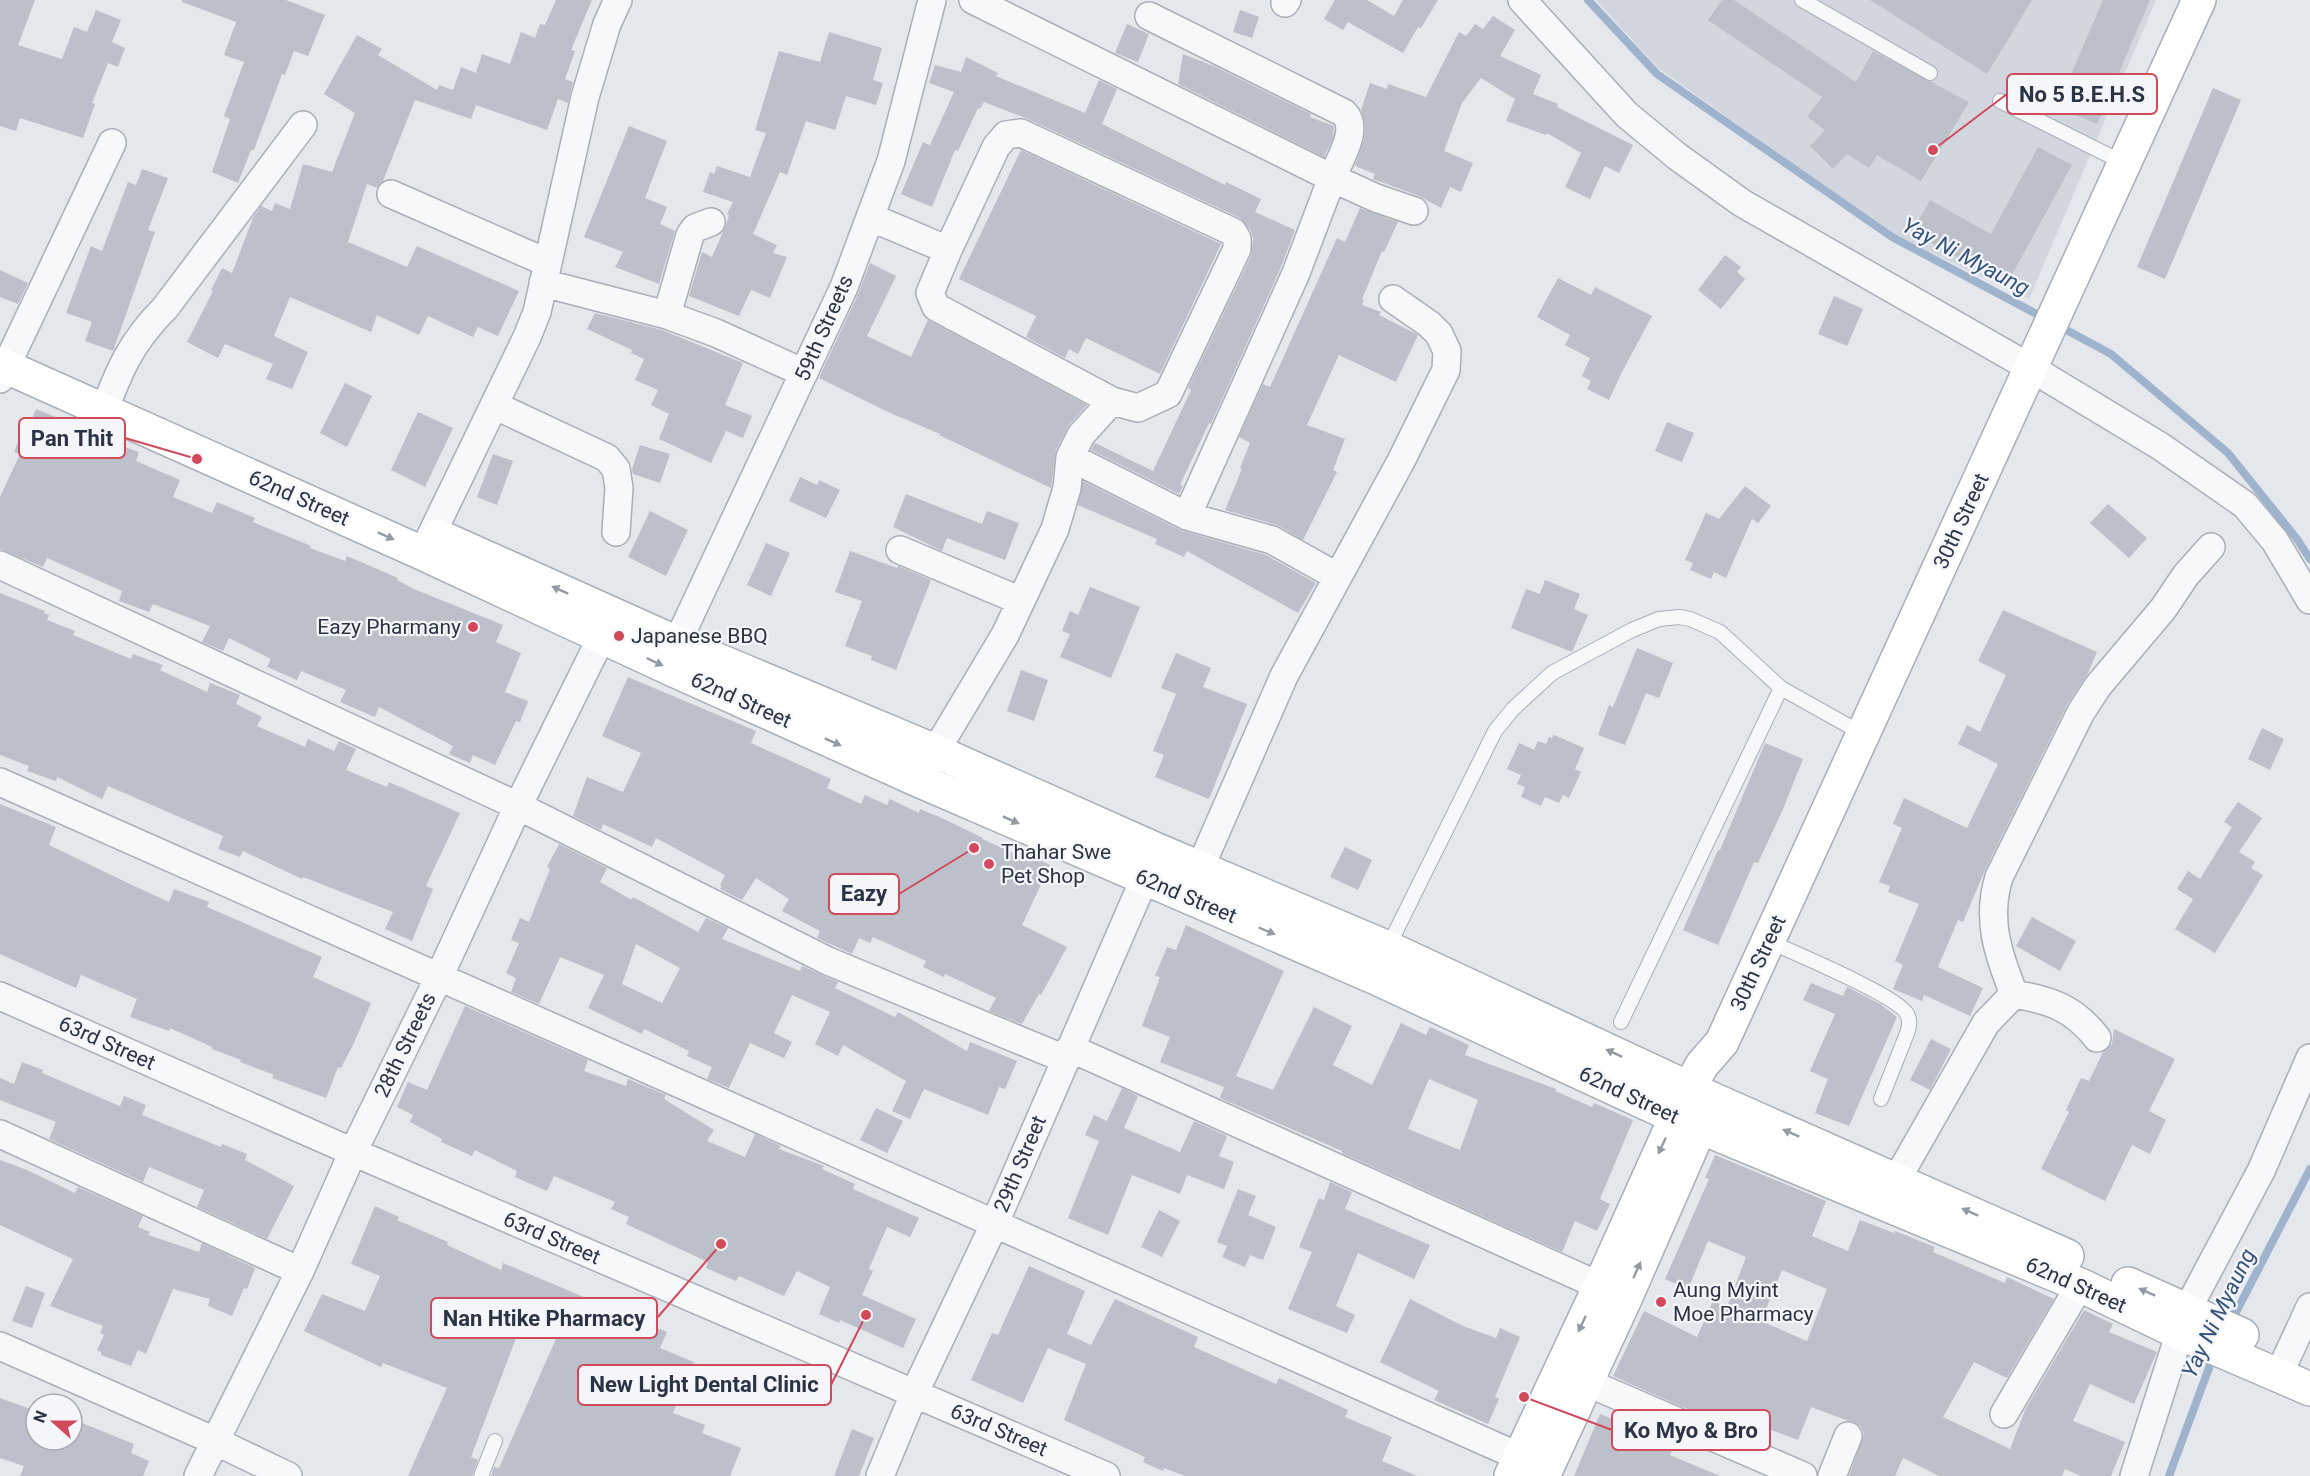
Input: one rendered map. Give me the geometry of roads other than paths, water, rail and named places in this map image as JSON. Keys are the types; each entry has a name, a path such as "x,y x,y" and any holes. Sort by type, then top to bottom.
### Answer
{"main road":[{"name":"30th Street","path":"1525,1470 1600,1286 1694,1108 1721,1064 1722,1042 2199,0"},
{"name":"62nd Street","path":"4,359 427,543 608,625 918,780 1150,864 1381,962 1694,1108 1892,1192 2226,1340 2292,1364 2310,1389"},
{"name":"62nd Street","path":"608,625 677,642 935,751 1150,864 1200,868 1381,962"},
{"name":"30th Street","path":"1525,1470 1586,1382 1625,1299 1694,1108"},
{"name":"62nd Street","path":"1892,1192 2080,1286 2189,1324"}],"street":[{"path":"427,543 537,312 585,97 607,24 618,0"},
{"name":"59th Streets","path":"677,642 844,286 891,161 932,0"},
{"path":"973,0 1332,178 1376,198 1414,211"},
{"path":"1522,0 1627,115 1678,157 1742,202 2033,361 2246,506 2275,541 2310,600"},
{"path":"1149,16 1344,113 1350,119 1352,129 1296,273 1187,516"},
{"path":"107,403 126,358 144,329 165,308 303,125"},
{"path":"1021,133 1233,232 1237,239 1237,249 1168,394 1138,408 1112,401 936,307 930,293 996,147 1006,135 1021,133"},
{"path":"4,359 112,143"},
{"path":"392,194 545,273 716,333 804,373"},
{"path":"870,217 948,250"},
{"path":"667,315 690,235 695,228 711,222"},
{"path":"1200,868 1284,676 1401,461 1446,370 1447,351 1439,334 1429,324 1393,299"},
{"path":"918,780 1005,635 1055,529 1067,488 1070,458 1081,435 1112,401"},
{"path":"494,405 607,458 616,469 619,488 616,532"},
{"path":"1070,458 1187,516 1272,540 1338,577"},
{"path":"2014,994 2001,961 1996,940 1993,897 1999,876 2081,712 2098,686 2163,609 2186,575 2211,547"},
{"path":"900,550 1021,601"},
{"path":"0,565 518,806 828,960 1068,1053 1600,1286"},
{"name":"28th Streets","path":"198,1476 300,1271 353,1152 439,977 518,806 608,625"},
{"path":"0,782 994,1225 1525,1470"},
{"name":"29th Street","path":"880,1476 914,1394 994,1225 1150,864"},
{"path":"2014,994 2041,998 2072,1012 2086,1023 2097,1038"},
{"path":"1892,1192 1986,1023 2014,994"},
{"name":"63rd Street","path":"0,996 353,1152 1106,1476"},
{"path":"2134,1476 2189,1324 2261,1171 2310,1058"},
{"path":"0,1134 300,1271"},
{"path":"2004,1414 2080,1286"},
{"path":"2292,1364 2310,1306"},
{"path":"0,1346 215,1441 288,1476"},
{"path":"1586,1382 1803,1476"},
{"path":"1832,1476 1848,1436"}],"lane":[{"path":"1802,0 1930,73"},
{"path":"2000,101 2124,163"},
{"path":"1381,962 1495,731 1513,709 1552,673 1632,630 1659,618 1679,617 1690,619 1720,632 1781,688 1863,734"},
{"path":"1621,1022 1781,688"},
{"path":"1768,941 1873,990 1902,1007 1908,1015 1909,1027 1881,1100"},
{"path":"481,1476 495,1441"}],"waterway":[{"name":"Yay Ni Myaung","path":"1588,0 1657,74 1892,237 2046,319"},
{"name":"Yay Ni Myaung","path":"2059,326 2111,354 2228,453 2297,539 2310,559"},
{"name":"Yay Ni Myaung","path":"2231,1322 2310,1169"},
{"name":"Yay Ni Myaung","path":"2169,1476 2213,1357"}],"place":[{"name":"No 5 B.E.H.S","path":"1933,150"},
{"name":"Pan Thit","path":"197,459"},
{"name":"Eazy Pharmany","path":"473,627"},
{"name":"Japanese BBQ","path":"619,636"},
{"name":"Eazy","path":"974,848"},
{"name":"Thahar Swe Pet Shop","path":"989,864"},
{"name":"Nan Htike Pharmacy","path":"721,1244"},
{"name":"Aung Myint Moe Pharmacy","path":"1661,1302"},
{"name":"New Light Dental Clinic","path":"866,1315"},
{"name":"Ko Myo & Bro","path":"1524,1397"}]}
